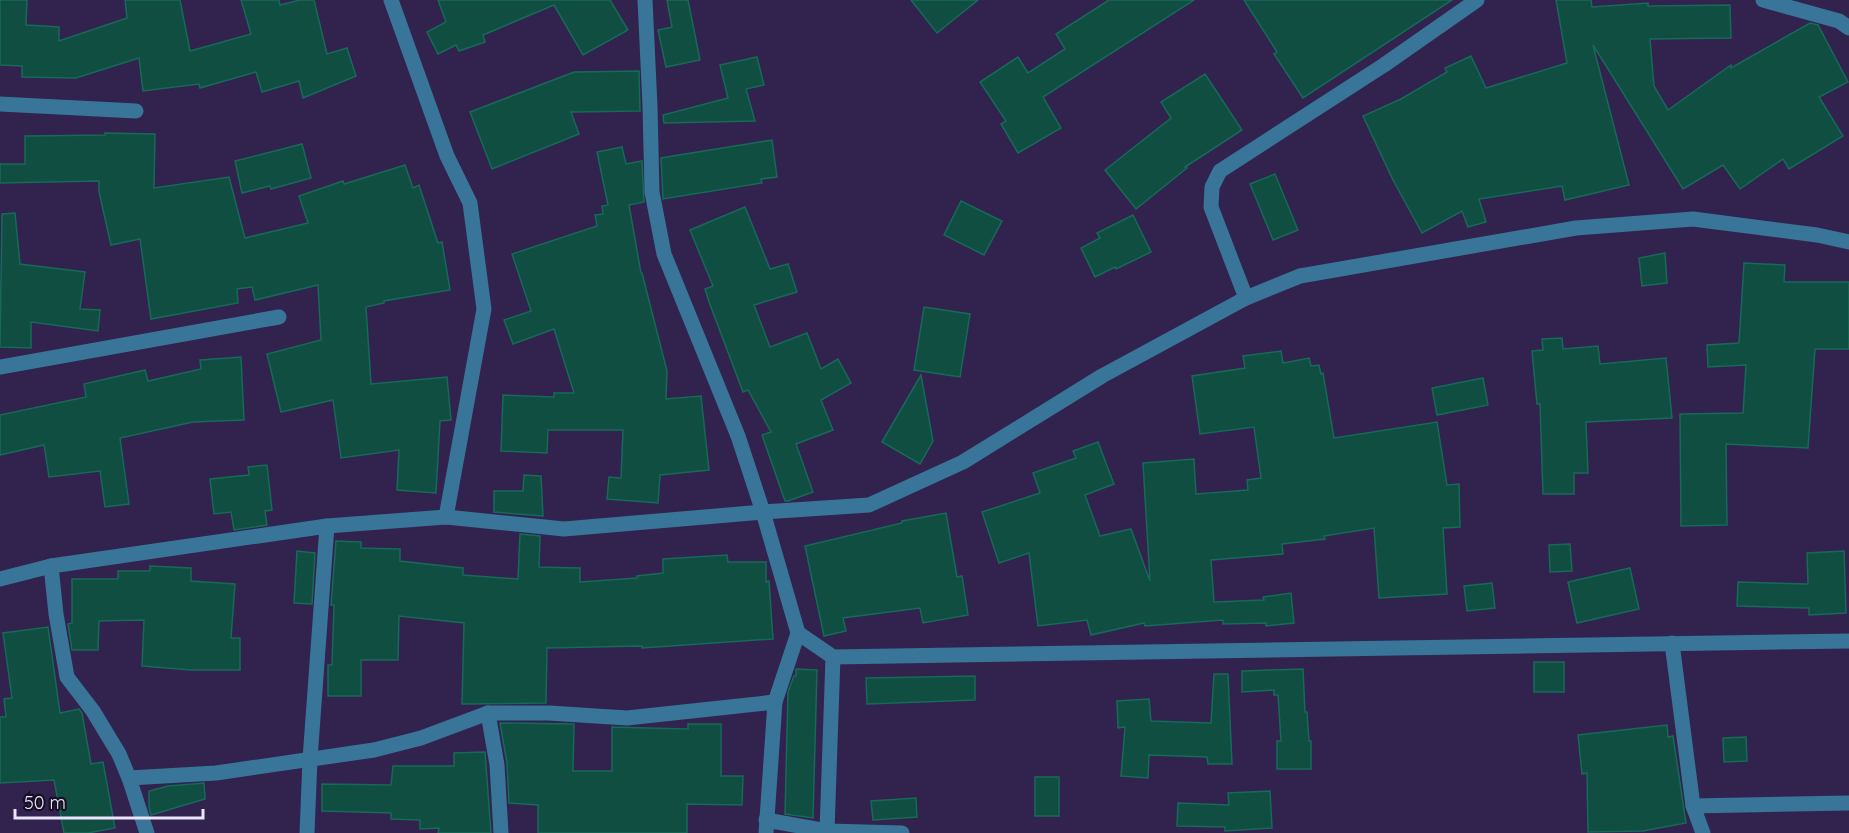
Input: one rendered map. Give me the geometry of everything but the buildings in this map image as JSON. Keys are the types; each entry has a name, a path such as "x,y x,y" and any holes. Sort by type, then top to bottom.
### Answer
{"street":[{"path":"391,0 447,156 470,203 484,309 446,516"},
{"path":"645,0 652,192 664,254 738,436 798,633 776,702 766,826 827,831 902,833"},
{"path":"1246,298 1211,207 1212,187 1220,171 1384,65 1477,0"},
{"path":"1762,0 1839,21 1849,28"},
{"path":"0,104 136,111"},
{"path":"0,579 51,566 327,526 446,516 564,529 869,505 963,462 1102,376 1246,298 1300,276 1576,228 1694,219 1817,235 1849,242"},
{"path":"0,367 279,317"},
{"path":"307,833 310,759 327,526"},
{"path":"51,566 56,614 67,677 93,711 118,754 129,778 147,833"},
{"path":"798,633 833,657 1849,640"},
{"path":"1672,643 1694,806 1703,833"},
{"path":"827,831 833,657"},
{"path":"129,778 216,773 374,750 421,738 488,713 549,713 627,718 776,702"},
{"path":"488,713 497,765 501,833"},
{"path":"1694,806 1849,803"}]}
